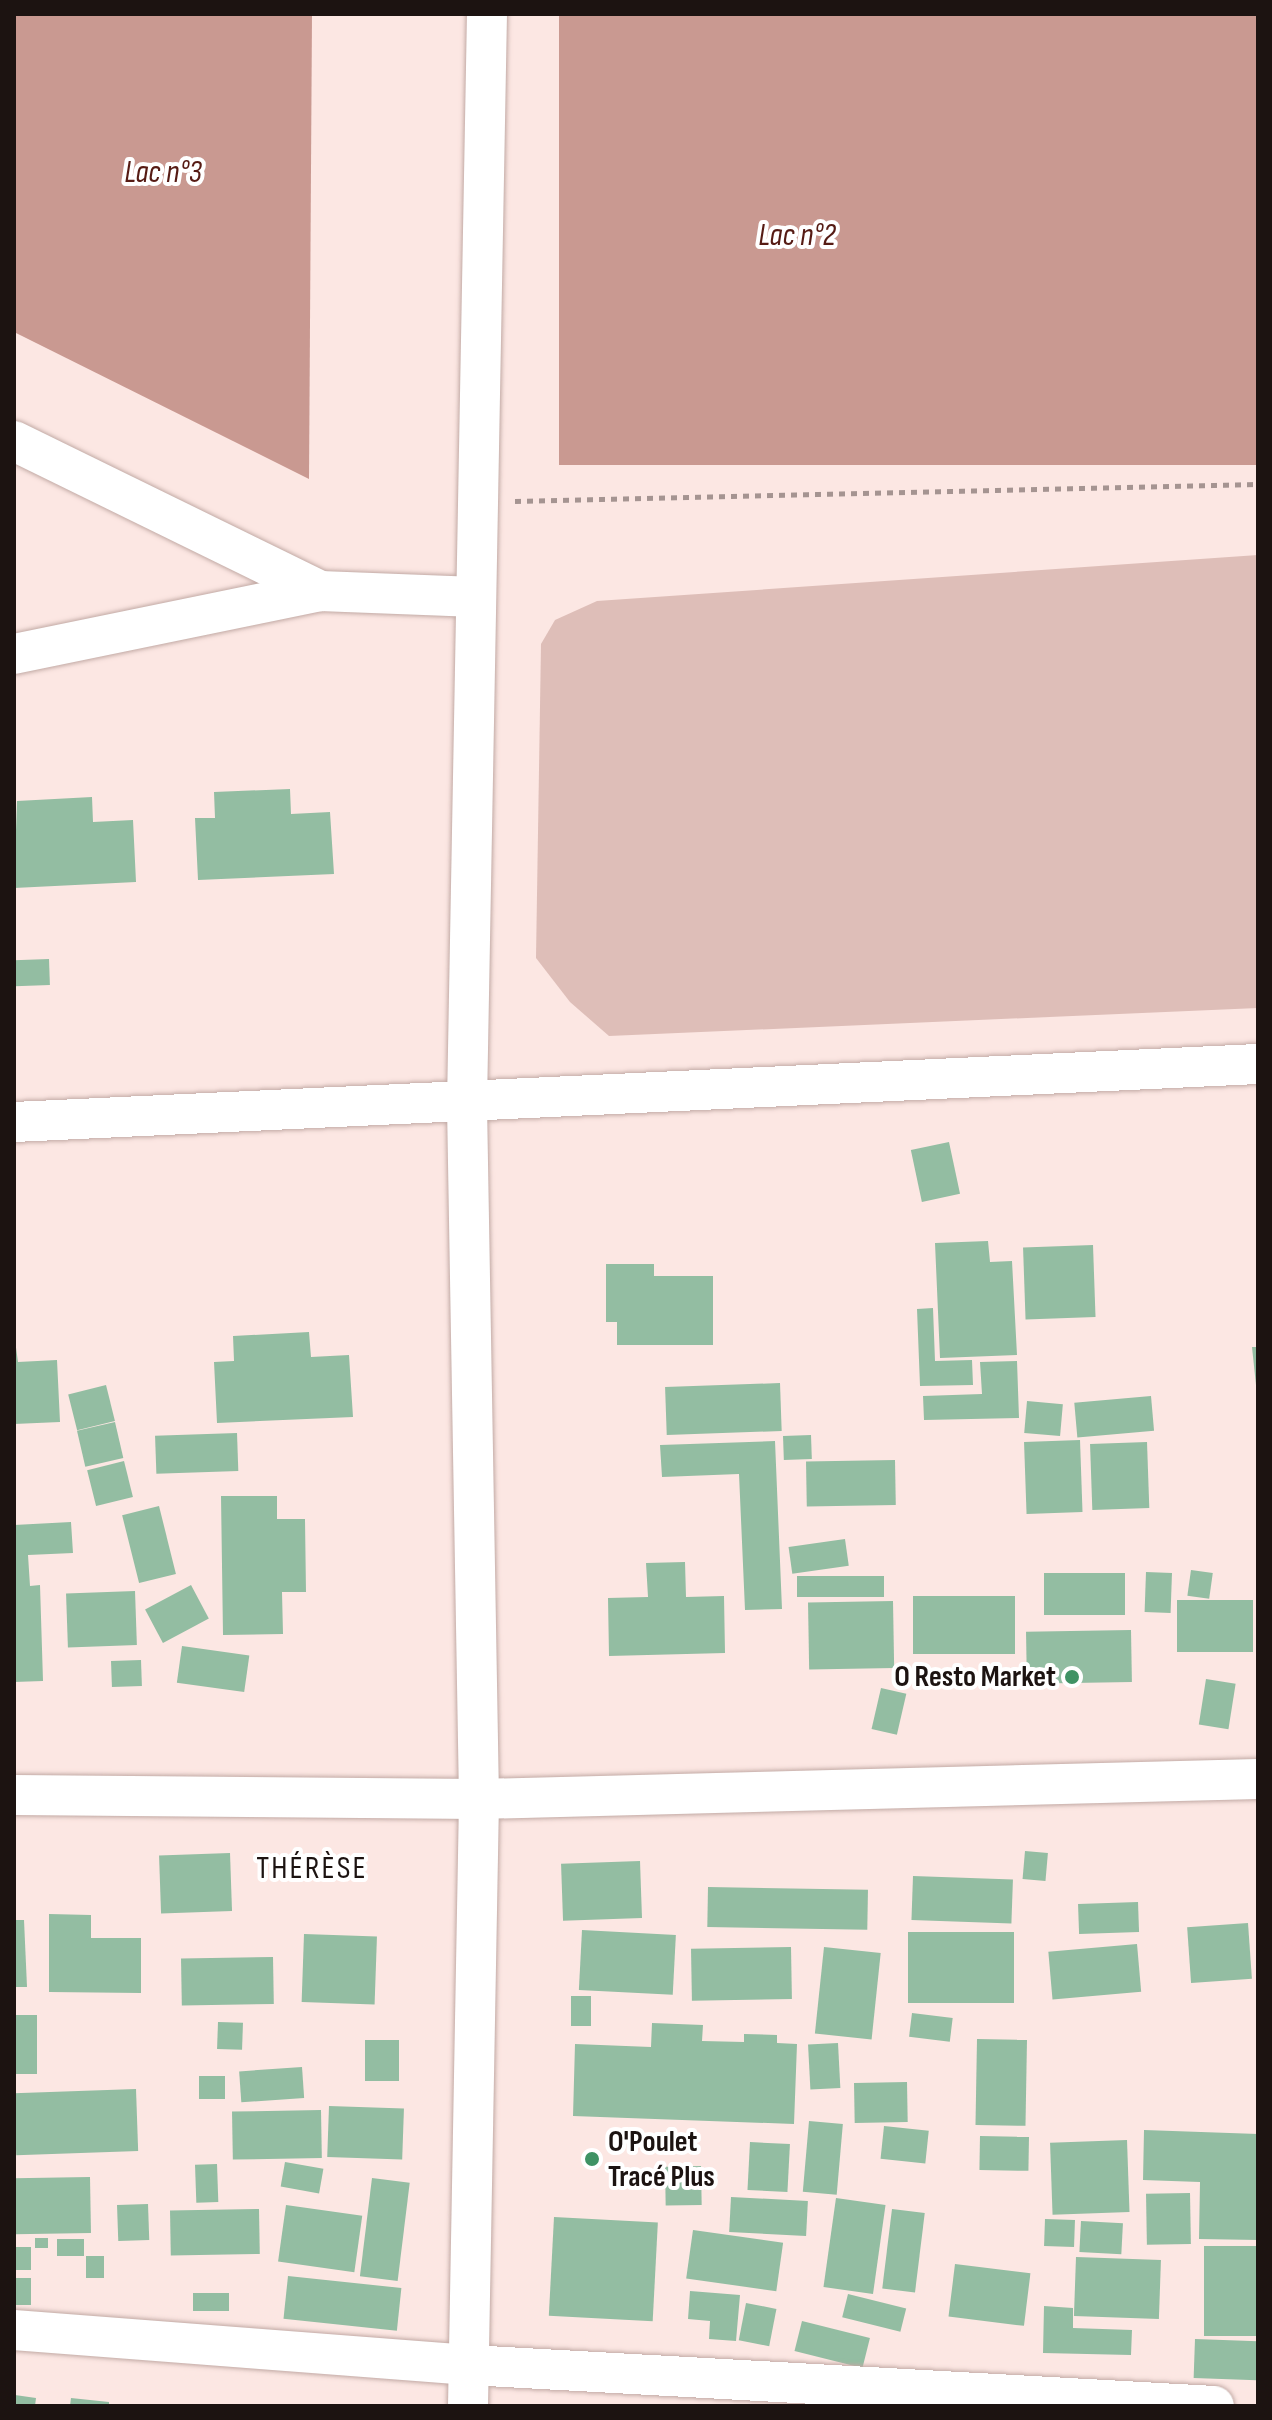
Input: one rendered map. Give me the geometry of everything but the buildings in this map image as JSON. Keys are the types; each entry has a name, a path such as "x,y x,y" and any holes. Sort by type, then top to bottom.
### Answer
{"street":[{"path":"468,2406 479,1799 467,1104 487,14"},
{"path":"14,441 320,591"},
{"path":"14,654 320,591 476,597"},
{"path":"14,1122 467,1104 1258,1064"},
{"path":"14,1795 479,1799 1258,1779"},
{"path":"14,2330 469,2365 1214,2406"}],"path":[{"path":"478,502 1258,484"}],"shaded area":[{"path":"1258,555 1258,1008 609,1036 570,1002 536,958 541,644 555,620 597,601"}],"water":[{"name":"Lac n°3","path":"14,14 312,14 309,479 14,332"},
{"name":"Lac n°2","path":"559,14 1258,14 1258,465 559,465"}],"place":[{"name":"O Resto Market","path":"1072,1677"},
{"name":"O'Poulet Tracé Plus","path":"592,2159"}],"district":[{"name":"THÉRÈSE","path":"312,1869"}]}
